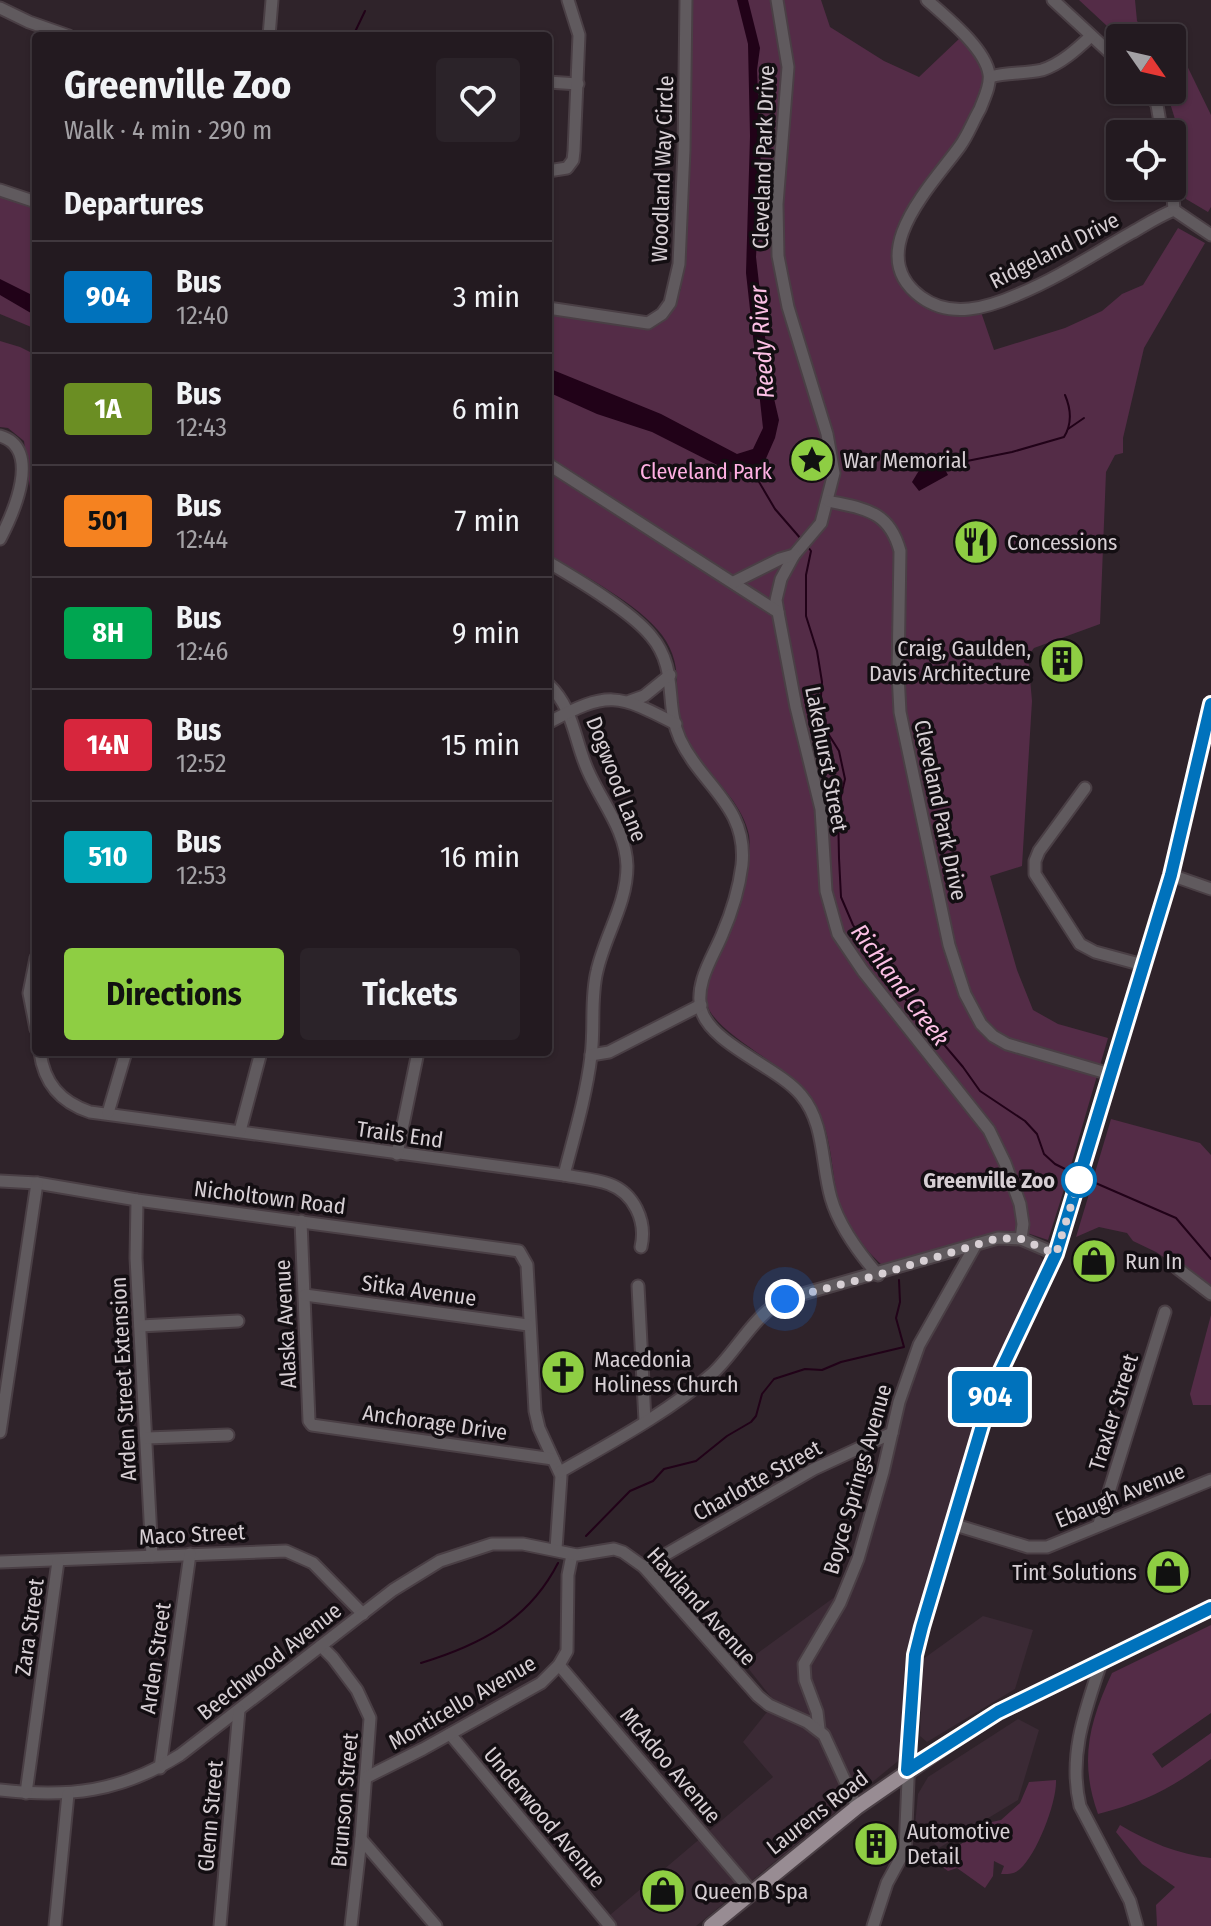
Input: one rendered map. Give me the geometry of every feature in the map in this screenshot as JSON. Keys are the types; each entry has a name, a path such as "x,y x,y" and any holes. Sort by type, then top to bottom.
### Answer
{"main road":[{"name":"Laurens Road","path":"711,1926 857,1807 907,1770 998,1712 1211,1608"}],"street":[{"path":"269,32 272,0"},
{"path":"552,170 567,168 573,160 579,35 568,0"},
{"name":"Woodland Way Circle","path":"552,309 648,323 662,314 670,303 681,241 686,0"},
{"name":"Cleveland Park Drive","path":"777,0 788,67 777,204 778,256 788,307 831,449 834,473 821,523 796,552"},
{"path":"927,0 981,55 990,77 1008,72 1041,70 1062,59 1091,36"},
{"path":"1053,0 1106,49"},
{"path":"0,8 58,32"},
{"name":"Ridgeland Drive","path":"990,77 986,93 963,142 920,199 901,232 900,268 909,286 924,300 940,308 965,310 988,306 1048,280 1174,210"},
{"path":"552,82 578,84"},
{"path":"0,190 32,201"},
{"path":"1173,200 1174,210 1211,235"},
{"path":"0,436 13,442 22,463 11,518 0,539"},
{"path":"552,467 778,612"},
{"name":"Cleveland Park Drive","path":"828,501 876,513 893,532 900,551 900,712 958,975 981,1024 1007,1044 1110,1074"},
{"path":"734,582 796,552"},
{"name":"Lakehurst Street","path":"796,552 781,579 776,600 796,707 821,809 826,891 838,934 863,971 989,1130 1020,1204 1023,1224 1021,1239"},
{"path":"552,564 647,630 663,651 681,740 694,762 730,807 741,830 742,862 737,895 700,992 704,1016 715,1030 794,1088 805,1101 819,1132 835,1209 858,1246 882,1273"},
{"path":"630,701 644,696 670,675"},
{"name":"Dogwood Lane","path":"552,688 569,711 586,768 619,831 627,865 622,900 596,973 591,1055 585,1094 564,1175"},
{"path":"552,721 593,702 621,698 676,724"},
{"path":"873,1926 887,1883 905,1850 915,1655 994,1385 1056,1254 1076,1190 1171,875 1211,707"},
{"path":"1085,788 1039,851 1035,874 1080,944 1095,952 1143,965"},
{"path":"1171,875 1211,889"},
{"path":"32,978 29,993 32,1008"},
{"path":"591,1055 609,1052 701,1005"},
{"name":"Trails End","path":"41,1056 44,1071 55,1092 77,1108 564,1175 610,1184 628,1197 639,1212 641,1247"},
{"path":"108,1113 125,1056"},
{"path":"240,1131 260,1056"},
{"path":"397,1154 417,1056"},
{"name":"Nicholtown Road","path":"0,1181 37,1183 137,1200 512,1249 523,1255 527,1265 528,1325"},
{"path":"0,1432 37,1183"},
{"name":"Arden Street Extension","path":"137,1200 152,1556"},
{"name":"Alaska Avenue","path":"301,1221 309,1421 312,1425"},
{"path":"560,1472 645,1421 710,1375 778,1303 998,1238 1021,1239 1056,1254"},
{"name":"Boyce Springs Avenue","path":"819,1729 817,1712 805,1680 804,1664 843,1597 864,1537 899,1402 919,1345 976,1243"},
{"path":"1177,1268 1211,1294"},
{"path":"638,1286 645,1421"},
{"name":"Sitka Avenue","path":"305,1295 528,1325"},
{"name":"Traxler Street","path":"1099,1524 1165,1312"},
{"path":"140,1326 238,1321"},
{"path":"528,1325 535,1411 560,1472 556,1549"},
{"name":"Anchorage Drive","path":"312,1425 553,1459"},
{"name":"Charlotte Street","path":"644,1567 806,1473 892,1433"},
{"path":"147,1438 228,1435"},
{"name":"Ebaugh Avenue","path":"952,1524 1036,1548 1047,1547 1211,1480"},
{"name":"Beechwood Avenue","path":"0,1790 68,1794 116,1785 160,1768 411,1577 466,1550 508,1543 556,1549"},
{"name":"Haviland Avenue","path":"556,1549 572,1555 614,1549 623,1552 644,1567 747,1686 769,1705 819,1729"},
{"name":"Maco Street","path":"0,1562 278,1551 313,1563 363,1614"},
{"name":"Arden Street","path":"160,1768 190,1554"},
{"name":"Monticello Avenue","path":"367,1777 541,1683 559,1665 569,1641 568,1575 572,1555"},
{"name":"Zara Street","path":"26,1793 58,1561"},
{"name":"Brunson Street","path":"321,1646 341,1669 368,1711 370,1726 351,1926"},
{"path":"1101,1663 1076,1746 1076,1789 1080,1806 1130,1901 1137,1926"},
{"name":"McAdoo Avenue","path":"559,1665 752,1892"},
{"name":"Glenn Street","path":"220,1926 239,1710"},
{"path":"819,1729 827,1739 857,1807"},
{"name":"Underwood Avenue","path":"450,1734 610,1926"},
{"path":"55,1926 68,1794"},
{"path":"361,1839 436,1926"}],"shaded area":[{"path":"999,1243 1025,1247 1039,1254 1046,1266 991,1372 921,1604 910,1667 903,1757 696,1926 597,1926 773,1777 743,1742 775,1702 744,1663 836,1596 867,1513 888,1417 910,1351 954,1267 978,1248"},
{"path":"983,1616 1033,1630 1015,1689 927,1742 920,1736 923,1659"},
{"path":"1018,1719 1039,1730 1018,1800 939,1848 915,1825 918,1794 928,1777"}],"green space":[{"name":"Cleveland Park","path":"690,0 821,0 830,27 884,61 919,77 960,38 981,63 986,76 972,118 896,240 906,288 930,304 981,312 994,350 1065,328 1102,311 1122,294 1143,285 1178,228 1205,243 1144,348 1123,438 1123,453 1115,455 1106,472 1100,624 1034,648 1028,656 1032,701 1022,866 990,876 1017,970 1033,1010 1058,1024 1108,1038 1071,1165 1094,1176 1111,1119 1200,1143 1211,1155 1211,1289 1156,1252 1133,1241 1127,1233 1099,1227 1076,1237 1089,1194 1068,1177 1048,1240 1021,1231 882,1265 858,1238 841,1206 827,1134 814,1103 793,1078 744,1044 711,1013 707,1004 708,981 742,900 750,845 745,821 684,734 678,709 674,660 662,635 625,601 552,556 552,316 641,328 654,326 669,315 681,289 688,161"},
{"path":"1079,0 1135,0 1140,24 1106,25"},
{"path":"1186,64 1211,115 1211,207 1208,212 1186,199 1186,120 1174,120 1170,104 1186,104"},
{"path":"0,197 32,205 32,327 0,314"},
{"path":"0,341 32,353 32,488 24,441 8,428 0,427"},
{"path":"1211,1315 1211,1405 1193,1405 1190,1394"},
{"path":"1211,1625 1211,1713 1152,1754 1162,1768 1211,1733 1211,1759 1158,1793 1098,1814 1089,1777 1089,1742 1097,1709 1112,1673"},
{"path":"1056,1780 1045,1827 1033,1852 1018,1871 1001,1874 1004,1866 994,1861 993,1876 985,1888 957,1868 948,1871 934,1861 940,1851 961,1844 987,1823 1001,1820 1020,1803 1029,1782"},
{"path":"1120,1825 1164,1846 1211,1858 1211,1926 1157,1926 1156,1905 1175,1887 1142,1864 1116,1832"}],"water":[{"name":"Reedy River","path":"737,0 748,0 760,48 757,70 761,169 756,257 766,364 779,420 764,463 750,472 731,472 652,432 597,414 552,394 552,370 661,414 737,454 753,449 763,428 746,273 750,136 748,44"},
{"path":"0,279 32,295 32,314 0,295"},
{"path":"940,460 948,475 919,491 912,482 923,464"}],"waterway":[{"path":"355,32 365,11"},
{"path":"945,469 1064,437 1070,416 1065,395"},
{"path":"1068,429 1084,418"},
{"name":"Richland Creek","path":"752,470 775,509 801,539"},
{"name":"Richland Creek","path":"808,547 811,551 806,575 806,616 817,651 822,682 820,710 824,727 839,751 845,779 838,809 841,897 853,925 902,995 980,1091 1025,1121 1037,1134 1044,1154 1055,1164 1075,1174"},
{"name":"Richland Creek","path":"1084,1178 1176,1218 1211,1259"},
{"path":"586,1536 630,1491 653,1481 664,1469 696,1461 727,1436 751,1422 756,1416 762,1394 774,1379 805,1369 822,1370 841,1362 904,1347 896,1318 900,1302 899,1280"},
{"path":"421,1663 463,1648 501,1628 533,1600 558,1563"}],"bus line":[{"name":"904","path":"1211,704 1171,875 1056,1254 994,1385 922,1627 915,1655 907,1770 998,1712 1211,1608"}],"place":[{"name":"War Memorial","path":"812,460"},
{"name":"Concessions","path":"976,542"},
{"name":"Craig, Gaulden, Davis Architecture","path":"1062,661"},
{"name":"Greenville Zoo","path":"1079,1180"},
{"name":"Run In","path":"1094,1261"},
{"name":"Macedonia Holiness Church","path":"563,1372"},
{"name":"Tint Solutions","path":"1168,1572"},
{"name":"Automotive Detail","path":"876,1844"},
{"name":"Queen B Spa","path":"663,1891"}],"route":[{"path":"785,1299 878,1275 998,1238 1021,1239 1056,1254 1079,1180"}]}
